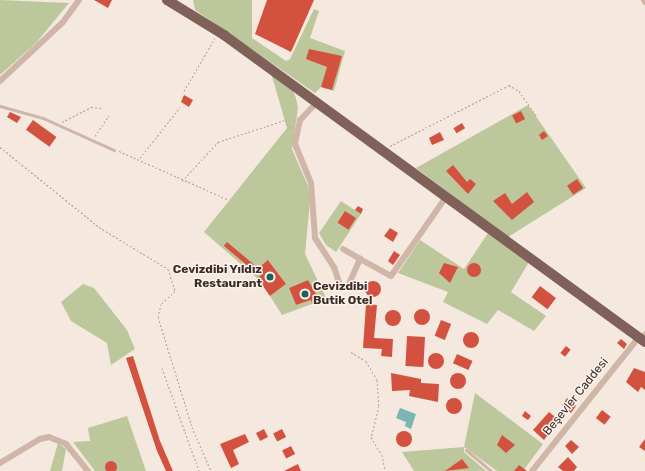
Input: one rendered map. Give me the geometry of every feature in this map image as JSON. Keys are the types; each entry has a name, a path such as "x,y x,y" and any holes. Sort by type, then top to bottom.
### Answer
{"main road":[{"path":"167,0 219,32 446,197 643,337"}],"street":[{"path":"0,81 63,22 79,0"},
{"path":"317,102 300,120 295,134 297,150 311,183 315,238 334,267 341,288 348,286 360,259"},
{"path":"343,249 391,276 446,197"},
{"name":"Beşevler Caddesi","path":"532,471 643,337"},
{"path":"0,463 40,439 49,438 66,444 88,471"}],"lane":[{"path":"0,106 58,124 94,138 114,150"},
{"path":"466,450 491,471"}],"path":[{"path":"184,91 219,32"},
{"path":"383,151 400,139 510,85 519,91 537,117"},
{"path":"140,158 180,107"},
{"path":"58,124 84,110 102,108"},
{"path":"94,138 109,115"},
{"path":"182,181 218,142 285,120 295,134"},
{"path":"0,147 99,227 168,269 175,291 161,304 158,317 192,427 211,471"},
{"path":"114,150 140,158 182,181 229,200"},
{"path":"352,352 366,361 377,380 379,406 371,437 382,455 385,471"},
{"path":"162,368 199,471"}],"green space":[{"path":"0,0 69,3 36,43 0,75"},
{"path":"193,0 252,0 252,38 286,61 290,59 314,9 319,11 310,38 345,51 334,91 321,87 315,93 195,10"},
{"path":"271,73 292,89 296,98 298,108 292,149 308,186 310,201 305,254 326,298 320,301 308,280 289,288 296,305 311,300 312,304 282,315 270,296 286,284 269,261 257,269 261,275 257,278 204,232 287,128"},
{"path":"528,105 586,188 508,237 416,168"},
{"path":"341,201 361,214 336,252 326,245 319,233"},
{"path":"488,233 529,262 511,292 546,316 534,331 498,310 487,324 443,302 448,292 398,273 420,240 464,269"},
{"path":"83,284 94,288 127,330 135,349 111,365 107,343 71,321 61,302"},
{"path":"475,393 543,444 523,471 497,471 464,447"},
{"path":"127,416 146,471 95,471 73,442 90,441 88,428"},
{"path":"58,443 66,449 62,471 50,471"},
{"path":"464,447 464,452 486,471 414,471 402,452"}],"water":[{"path":"400,408 416,414 411,429 405,426 406,422 396,418"}],"building":[{"path":"94,0 112,0 108,8"},
{"path":"267,0 314,0 291,52 255,34"},
{"path":"309,49 342,56 332,90 321,87 327,67 306,59"},
{"path":"184,95 193,100 189,107 181,102"},
{"path":"521,111 525,119 516,124 512,116"},
{"path":"10,112 21,117 17,123 7,117"},
{"path":"33,120 56,137 49,147 26,130"},
{"path":"462,123 465,128 457,133 453,128"},
{"path":"544,131 548,136 542,140 539,135"},
{"path":"440,132 444,140 432,145 429,138"},
{"path":"453,165 467,182 470,179 476,184 468,194 446,171"},
{"path":"577,179 583,188 573,195 567,186"},
{"path":"527,192 534,202 512,220 493,201 505,193 512,204"},
{"path":"358,206 363,209 361,214 355,210"},
{"path":"345,211 356,218 349,230 338,223"},
{"path":"390,228 398,233 393,242 384,236"},
{"path":"227,242 254,264 251,268 224,246"},
{"path":"394,251 400,255 393,265 388,261"},
{"name":"Cevizdibi Yıldız Restaurant","path":"268,260 286,284 270,296 257,278 261,275 257,269"},
{"path":"444,263 458,267 450,283 439,273"},
{"path":"474,263 479,265 481,270 479,275 474,277 469,275 467,270 469,265"},
{"name":"Cevizdibi Butik Otel","path":"308,280 320,301 312,304 311,300 296,305 289,288"},
{"path":"373,281 380,286 381,289 376,296 373,297 366,292 365,289 370,282"},
{"path":"540,286 556,298 548,309 532,297"},
{"path":"366,304 377,305 374,338 393,339 392,357 381,356 382,349 363,348"},
{"path":"422,309 429,314 430,317 425,324 422,325 415,320 414,317 419,310"},
{"path":"393,310 400,315 401,318 396,325 393,326 386,321 385,318 390,311"},
{"path":"441,320 451,324 445,340 435,336"},
{"path":"471,332 478,337 479,340 474,347 471,348 464,343 463,340 468,333"},
{"path":"407,336 425,337 423,367 405,366"},
{"path":"621,339 627,344 624,349 617,343"},
{"path":"566,346 571,350 565,357 560,353"},
{"path":"436,353 443,358 444,361 439,368 436,369 429,364 428,361 433,354"},
{"path":"457,354 473,361 468,370 453,363"},
{"path":"133,356 160,441 173,471 166,471 157,451 126,358"},
{"path":"634,368 645,372 645,390 641,387 638,392 626,382"},
{"path":"391,373 421,379 421,383 439,384 438,402 409,396 410,390 392,391"},
{"path":"458,373 465,378 466,381 461,388 458,389 451,384 450,381 455,374"},
{"path":"454,398 461,403 462,406 457,413 454,414 447,409 446,406 451,399"},
{"path":"567,398 576,406 571,413 562,405"},
{"path":"602,410 611,417 605,425 596,418"},
{"path":"525,411 531,416 528,420 522,416"},
{"path":"549,412 559,420 544,440 533,430"},
{"path":"264,429 268,437 260,441 256,433"},
{"path":"282,429 286,437 277,442 273,434"},
{"path":"401,431 407,431 412,436 410,445 407,447 401,447 396,442 396,436"},
{"path":"245,434 249,442 233,450 239,464 231,468 220,444"},
{"path":"502,435 515,445 506,453 497,445"},
{"path":"645,439 645,451 639,447"},
{"path":"571,440 579,447 572,454 565,446"},
{"path":"291,446 295,454 286,459 282,451"},
{"path":"568,457 577,467 574,471 563,471 558,467"},
{"path":"462,459 469,468 445,471"},
{"path":"109,461 113,461 117,467 113,473 109,473 105,469 105,465"},
{"path":"298,464 301,471 284,471"},
{"path":"519,465 527,471 514,471"}],"place":[{"name":"Cevizdibi Yıldız Restaurant","path":"270,277"},
{"name":"Cevizdibi Butik Otel","path":"305,294"}]}
